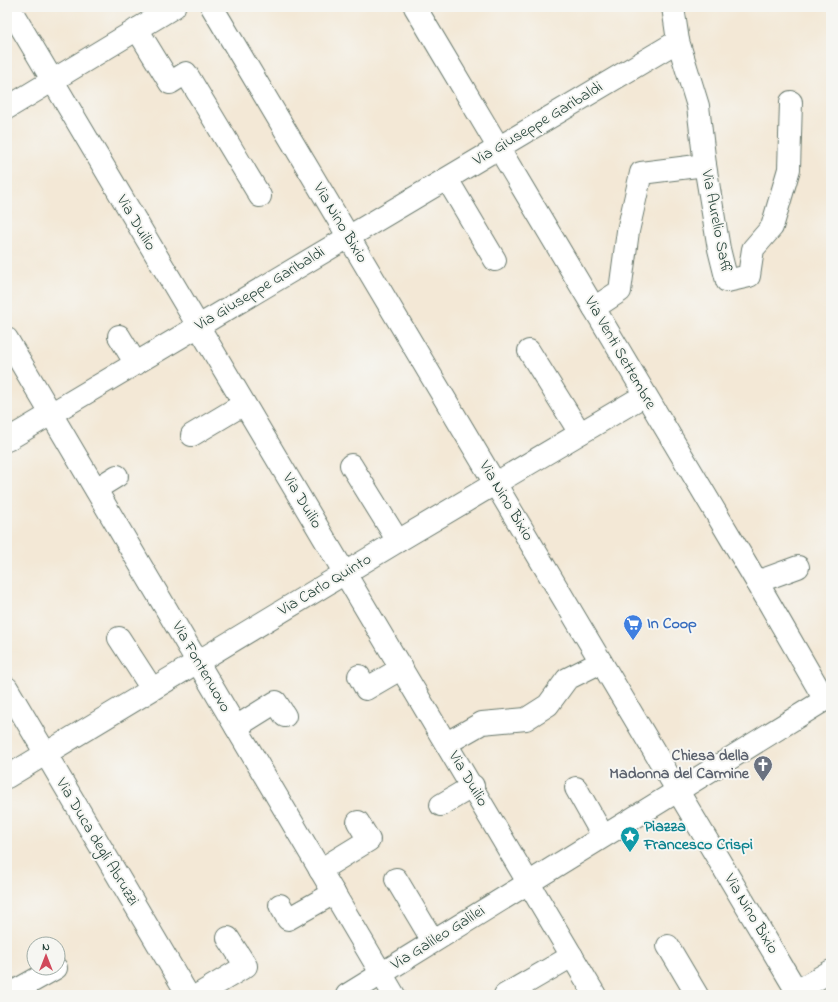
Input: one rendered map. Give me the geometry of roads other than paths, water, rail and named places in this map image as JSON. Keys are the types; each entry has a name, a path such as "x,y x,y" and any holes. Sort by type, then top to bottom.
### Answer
{"street":[{"name":"Via Duilio","path":"9,7 51,81 473,786 595,995"},
{"path":"7,108 174,7"},
{"name":"Via Nino Bixio","path":"212,7 798,993"},
{"name":"Via Venti Settembre","path":"415,7 756,582 828,698"},
{"name":"Via Aurelio Saffi","path":"673,7 678,41 698,106 705,165 719,249 727,281 749,276 754,249 772,227 789,169 791,102"},
{"path":"137,29 170,83 186,73 260,196"},
{"name":"Via Giuseppe Garibaldi","path":"7,440 678,41"},
{"path":"594,308 620,290 628,231 641,173 705,165"},
{"path":"447,178 495,260"},
{"path":"119,336 136,364"},
{"name":"Via Fontenuovo","path":"7,339 394,995"},
{"path":"529,351 580,433"},
{"name":"Via Carlo Quinto","path":"7,777 398,541 645,395"},
{"path":"192,435 244,404"},
{"path":"351,465 398,541"},
{"path":"96,489 117,476"},
{"path":"756,582 798,567"},
{"path":"119,638 152,689"},
{"path":"447,743 482,723 526,719 548,705 567,679 601,662"},
{"path":"358,676 366,689 402,668"},
{"name":"Via Duca degli Abruzzi","path":"7,688 188,995"},
{"path":"678,790 828,698"},
{"path":"236,727 276,702 285,716"},
{"path":"442,805 473,786"},
{"path":"576,788 602,836"},
{"name":"Via Galileo Galilei","path":"347,995 678,790"},
{"path":"320,870 369,840 358,822"},
{"path":"396,879 433,941"},
{"path":"280,905 288,919 334,893"},
{"path":"198,995 246,966 228,938"},
{"path":"668,946 697,995"},
{"path":"504,995 572,956"},
{"path":"798,993 831,971"},
{"path":"8,994 45,976"}],"place":[{"name":"In Coop","path":"633,641"},
{"name":"Chiesa della Madonna del Carmine","path":"763,782"},
{"name":"Piazza Francesco Crispi","path":"630,853"}]}
